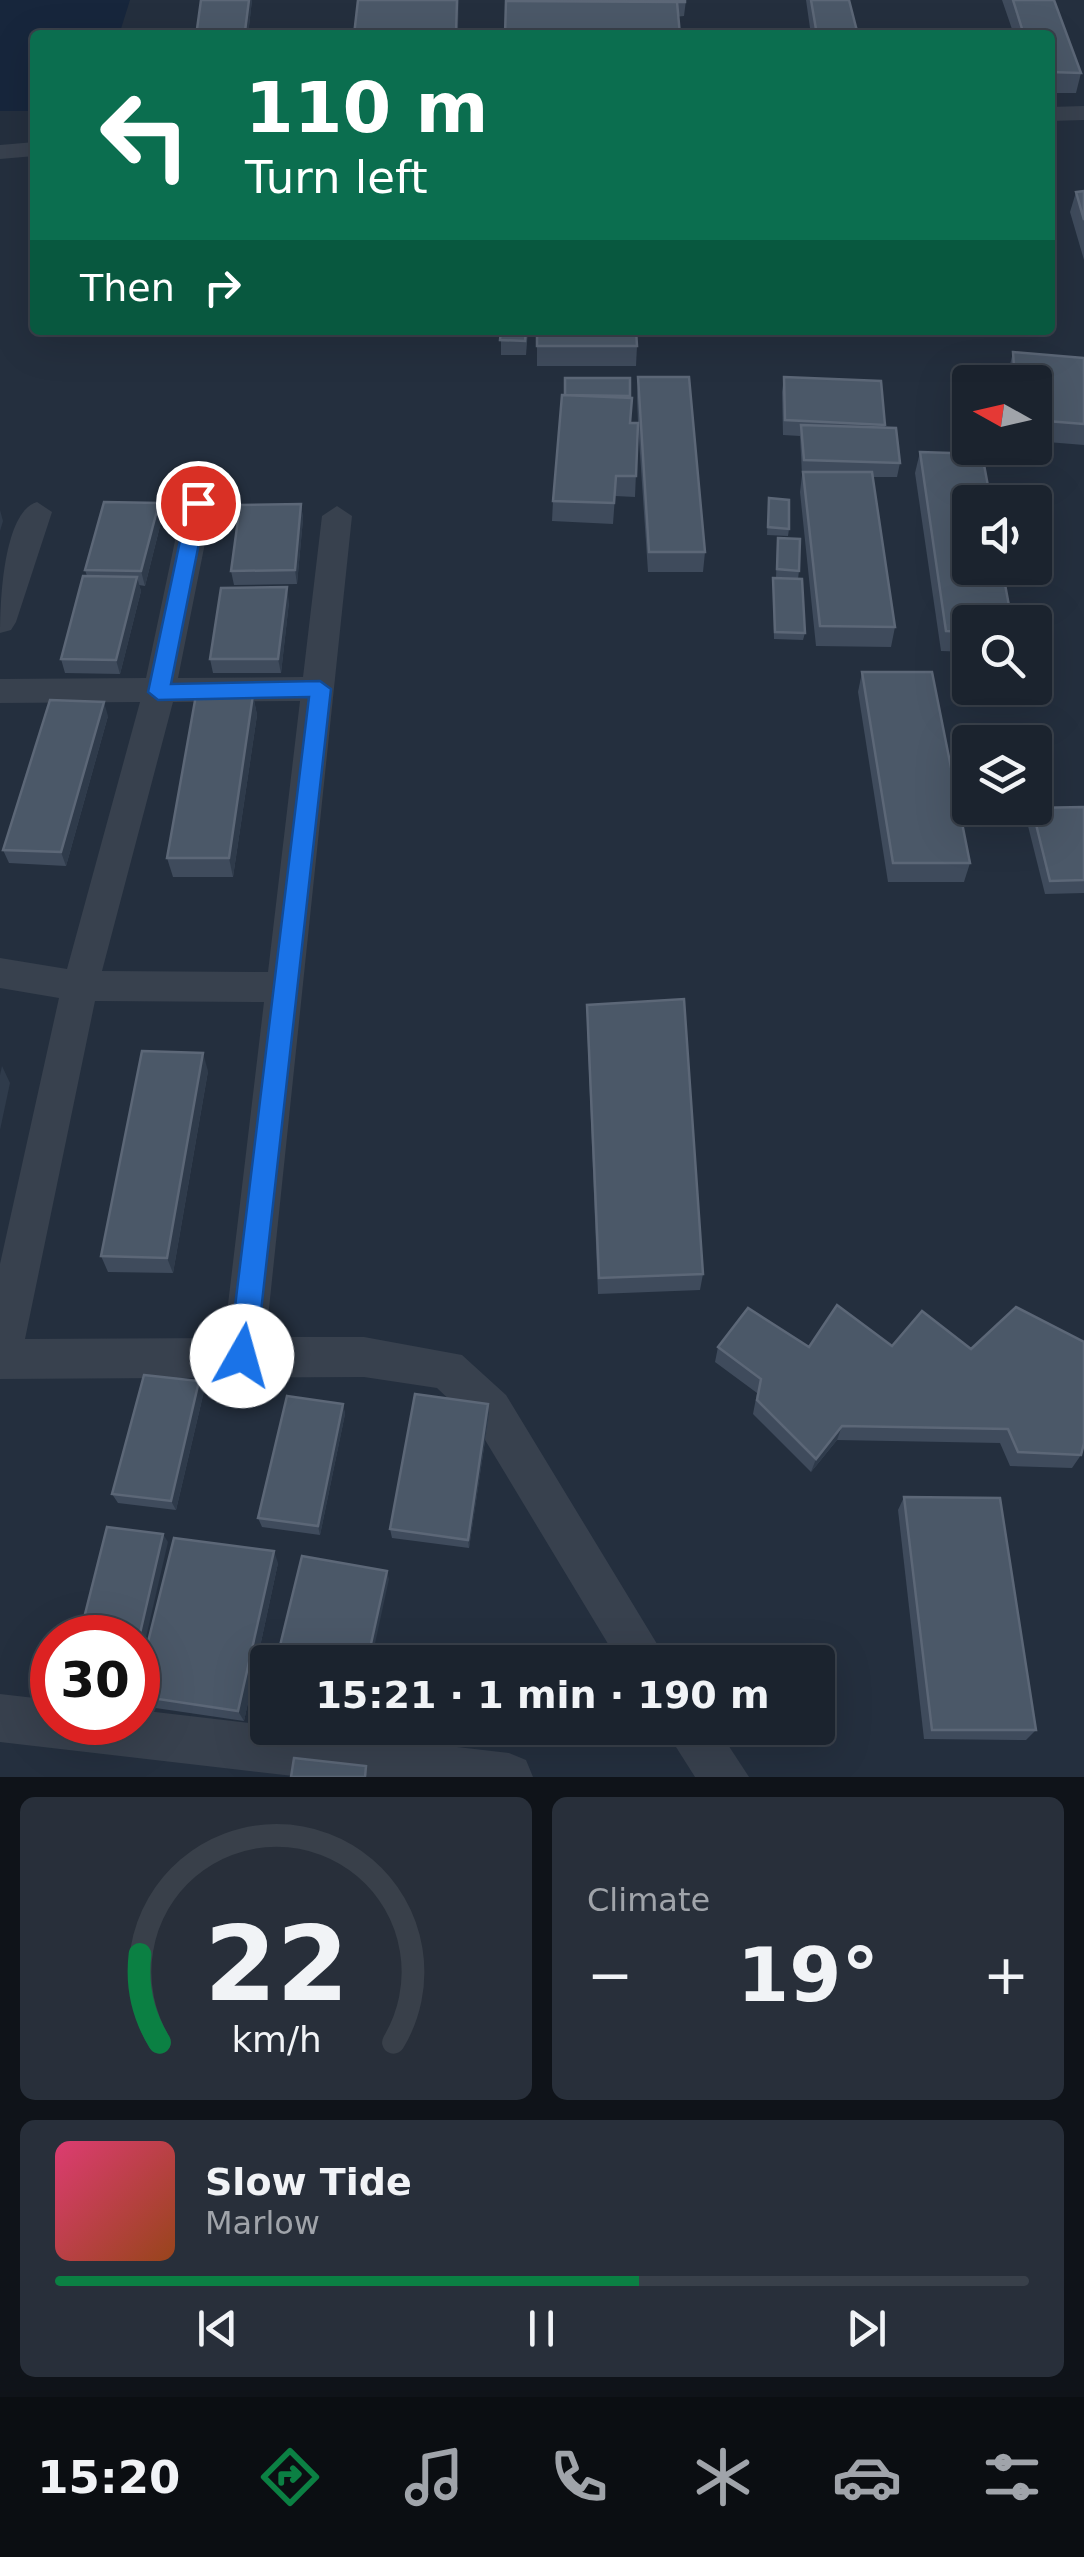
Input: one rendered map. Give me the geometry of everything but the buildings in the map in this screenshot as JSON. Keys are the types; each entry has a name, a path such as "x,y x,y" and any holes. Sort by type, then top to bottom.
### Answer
{"street":[{"path":"1055,114 1084,114"},
{"path":"0,152 30,149"},
{"path":"198,503 158,692 80,986 0,1358 364,1357 448,1368 491,1410 635,1645"},
{"path":"0,622 38,512"},
{"path":"242,1356 337,516"},
{"path":"0,691 320,689"},
{"path":"0,973 80,986 285,986"},
{"path":"0,1718 509,1777"},
{"path":"701,1745 726,1777"}],"water":[{"path":"0,0 130,0 121,30 30,30 30,111 0,111"}],"route":[{"path":"198,503 158,692 320,689 242,1356"}]}
